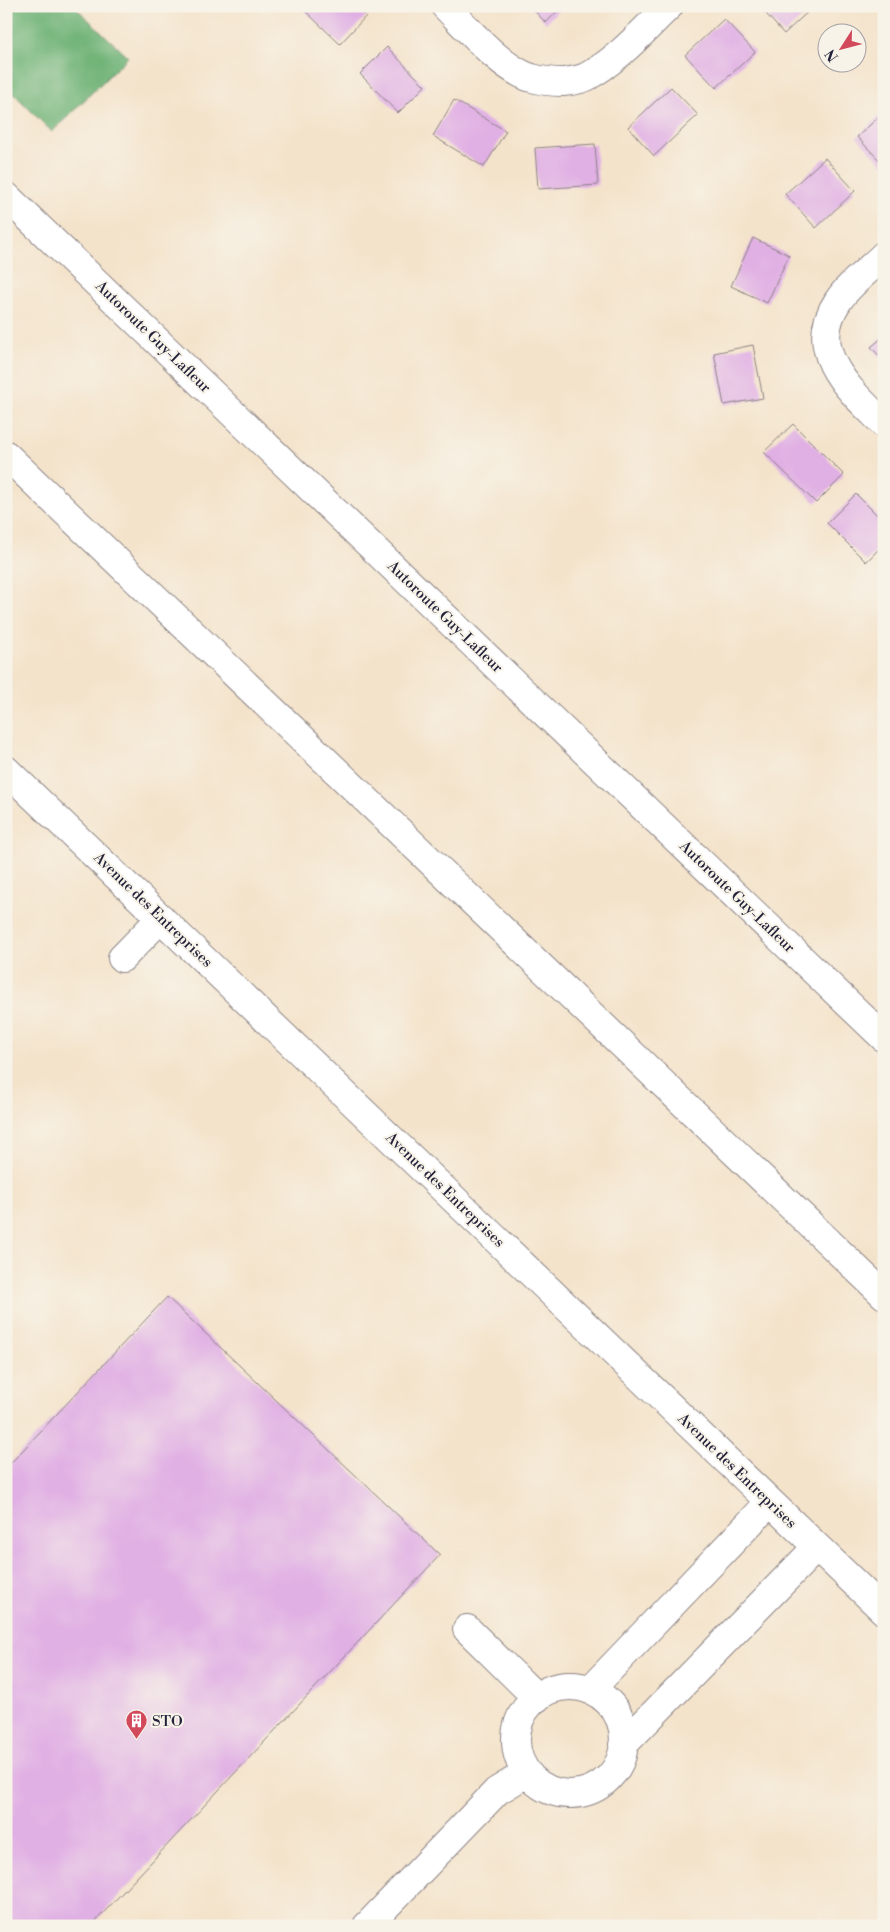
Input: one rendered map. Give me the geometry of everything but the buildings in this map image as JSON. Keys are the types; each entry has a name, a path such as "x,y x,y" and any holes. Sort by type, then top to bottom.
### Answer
{"main road":[{"path":"445,6 514,70 531,78 550,82 586,78 601,69 669,6"},
{"name":"Autoroute Guy-Lafleur","path":"6,196 884,1038"},
{"path":"884,255 838,300 830,315 827,331 827,346 839,377 848,389 884,424"},
{"path":"6,455 884,1295"},
{"name":"Avenue des Entreprises","path":"6,770 884,1611"},
{"path":"122,958 160,918"},
{"path":"590,1690 770,1502"},
{"path":"623,1745 817,1548"},
{"path":"467,1629 537,1698"},
{"path":"572,1686 590,1690 604,1699 616,1712 622,1728 623,1745 619,1763 601,1784 584,1792 576,1794 557,1792 540,1785 527,1773 519,1756 516,1738 520,1719 524,1711 537,1698 553,1689 572,1686"},
{"path":"367,1926 497,1791 527,1773"}],"green space":[{"path":"6,6 74,6 128,57 52,132 6,86"}],"place":[{"name":"STO","path":"136,1740"}]}
